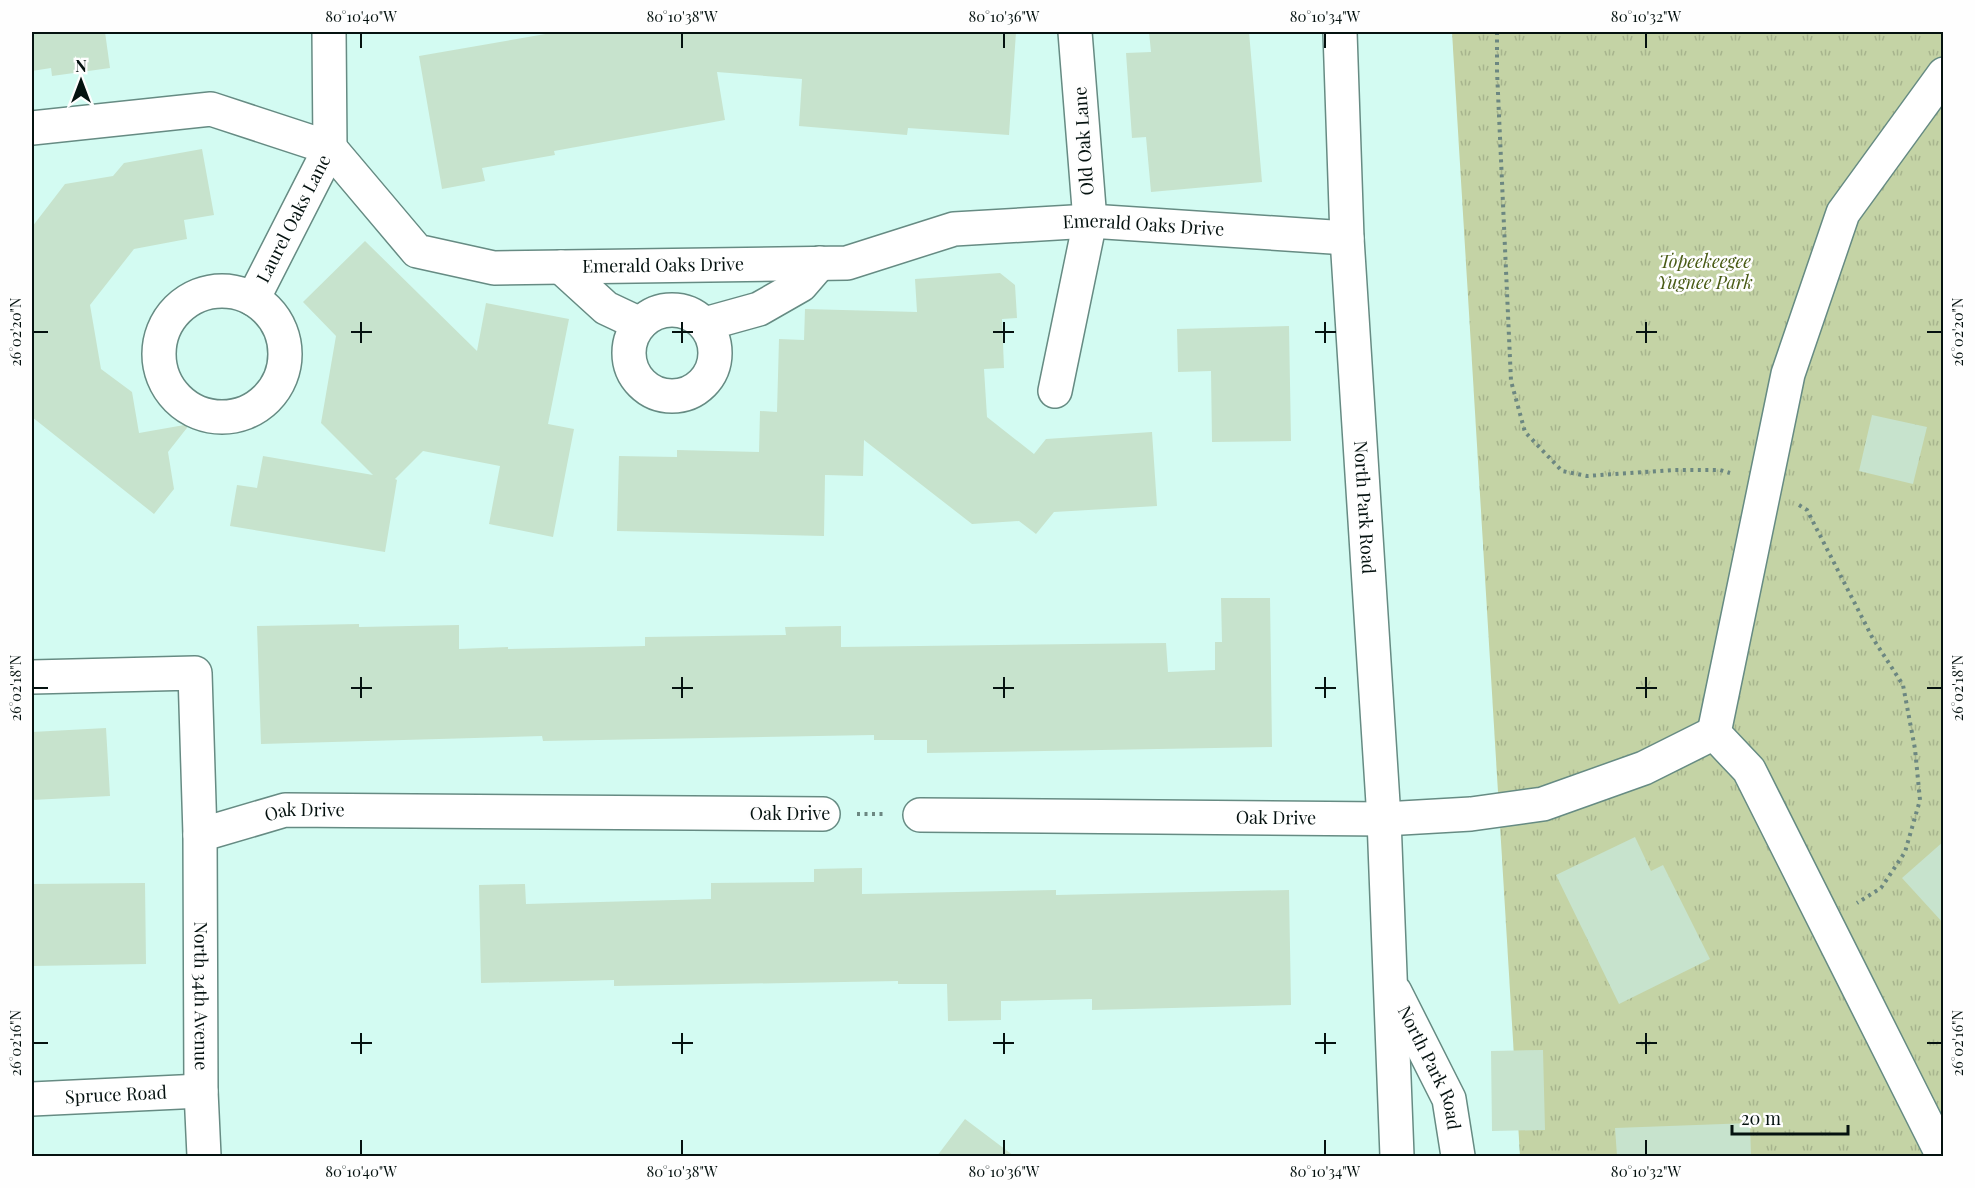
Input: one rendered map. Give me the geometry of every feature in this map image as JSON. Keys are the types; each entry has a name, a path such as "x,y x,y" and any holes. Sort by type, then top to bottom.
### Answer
{"street":[{"name":"Laurel Oaks Lane","path":"253,299 330,148 329,32"},
{"name":"Old Oak Lane","path":"1055,392 1090,221 1075,32"},
{"name":"North Park Road","path":"1340,32 1347,238 1383,819 1397,1156"},
{"path":"1943,1156 1749,770 1714,733 1788,374 1843,213 1944,74"},
{"path":"32,128 211,108 330,148"},
{"name":"Emerald Oaks Drive","path":"330,148 417,251 494,268 847,263 954,229 1090,221 1347,238"},
{"path":"705,324 759,309 801,285 820,263"},
{"path":"561,267 606,308 640,324"},
{"path":"664,310 678,310 693,315 705,324 713,336 716,351 714,365 707,379 697,389 683,395 669,397 644,386 634,375 629,363 628,349 632,335 640,324 651,315 664,310"},
{"name":"North 34th Avenue","path":"32,677 195,673 200,835 201,1091 204,1156"},
{"name":"Oak Drive","path":"920,815 1383,819 1471,814 1543,804 1644,768 1714,733"},
{"name":"Oak Drive","path":"200,835 285,810 823,814"},
{"name":"North Park Road","path":"1390,982 1449,1099 1458,1156"},
{"name":"Spruce Road","path":"32,1099 201,1091"}],"path":[{"path":"1497,32 1511,381 1525,432 1562,471 1587,476 1674,470 1720,470 1765,483 1808,510 1872,637 1903,685 1915,749 1920,800 1905,852 1881,888 1825,922"},
{"name":"Oak Drive","path":"823,814 920,815"}],"green space":[{"name":"Topeekeegee Yugnee Park","path":"1452,32 1943,32 1943,1156 1520,1156"}],"building":[{"path":"32,32 105,32 110,68 52,76 51,68 32,71"},
{"path":"557,32 1016,32 1009,135 908,128 907,135 799,126 802,79 717,72 725,120 554,151 555,155 482,168 485,181 442,189 419,56"},
{"path":"1149,32 1249,32 1262,182 1151,192 1146,137 1132,138 1126,53 1151,52"},
{"path":"202,149 214,215 184,220 187,239 134,249 90,305 101,369 132,392 139,433 190,424 168,452 174,489 154,514 32,417 32,227 65,184 113,176 124,163"},
{"path":"365,241 477,351 486,303 569,319 548,424 574,429 553,537 489,524 500,466 423,451 395,479 397,480 385,552 230,526 237,485 257,488 263,456 373,475 321,423 336,336 303,302"},
{"path":"1000,273 1015,285 1017,318 1002,319 1004,368 984,369 987,417 1034,454 1046,439 1152,432 1157,506 1054,512 1036,534 1019,521 972,524 864,440 863,476 825,475 824,536 617,531 619,456 677,457 677,450 759,452 760,411 777,412 779,339 804,340 805,309 917,312 915,279"},
{"path":"1289,326 1291,441 1212,442 1211,371 1178,372 1177,329"},
{"path":"1872,415 1927,427 1913,484 1859,471"},
{"path":"1221,598 1270,598 1272,747 927,753 927,740 874,740 874,735 543,741 542,736 261,744 257,626 459,625 459,649 508,647 508,649 645,646 645,637 786,635 785,627 841,626 841,647 1166,643 1168,672 1215,670 1215,642 1222,642"},
{"path":"106,728 110,796 32,800 32,732"},
{"path":"1635,837 1651,871 1663,865 1710,959 1619,1004 1556,875"},
{"path":"1944,841 1944,924 1902,878"},
{"path":"862,868 862,894 1056,890 1056,895 1289,890 1291,1005 1092,1010 1092,999 1001,1001 1001,1020 948,1021 947,984 898,984 898,981 614,986 614,980 481,983 479,885 525,884 526,904 711,899 711,883 814,882 814,869"},
{"path":"145,883 146,964 32,966 32,884"},
{"path":"1543,1050 1545,1130 1492,1131 1491,1051"},
{"path":"965,1119 1014,1156 937,1156"},
{"path":"1750,1123 1751,1156 1617,1156 1615,1128"}]}
